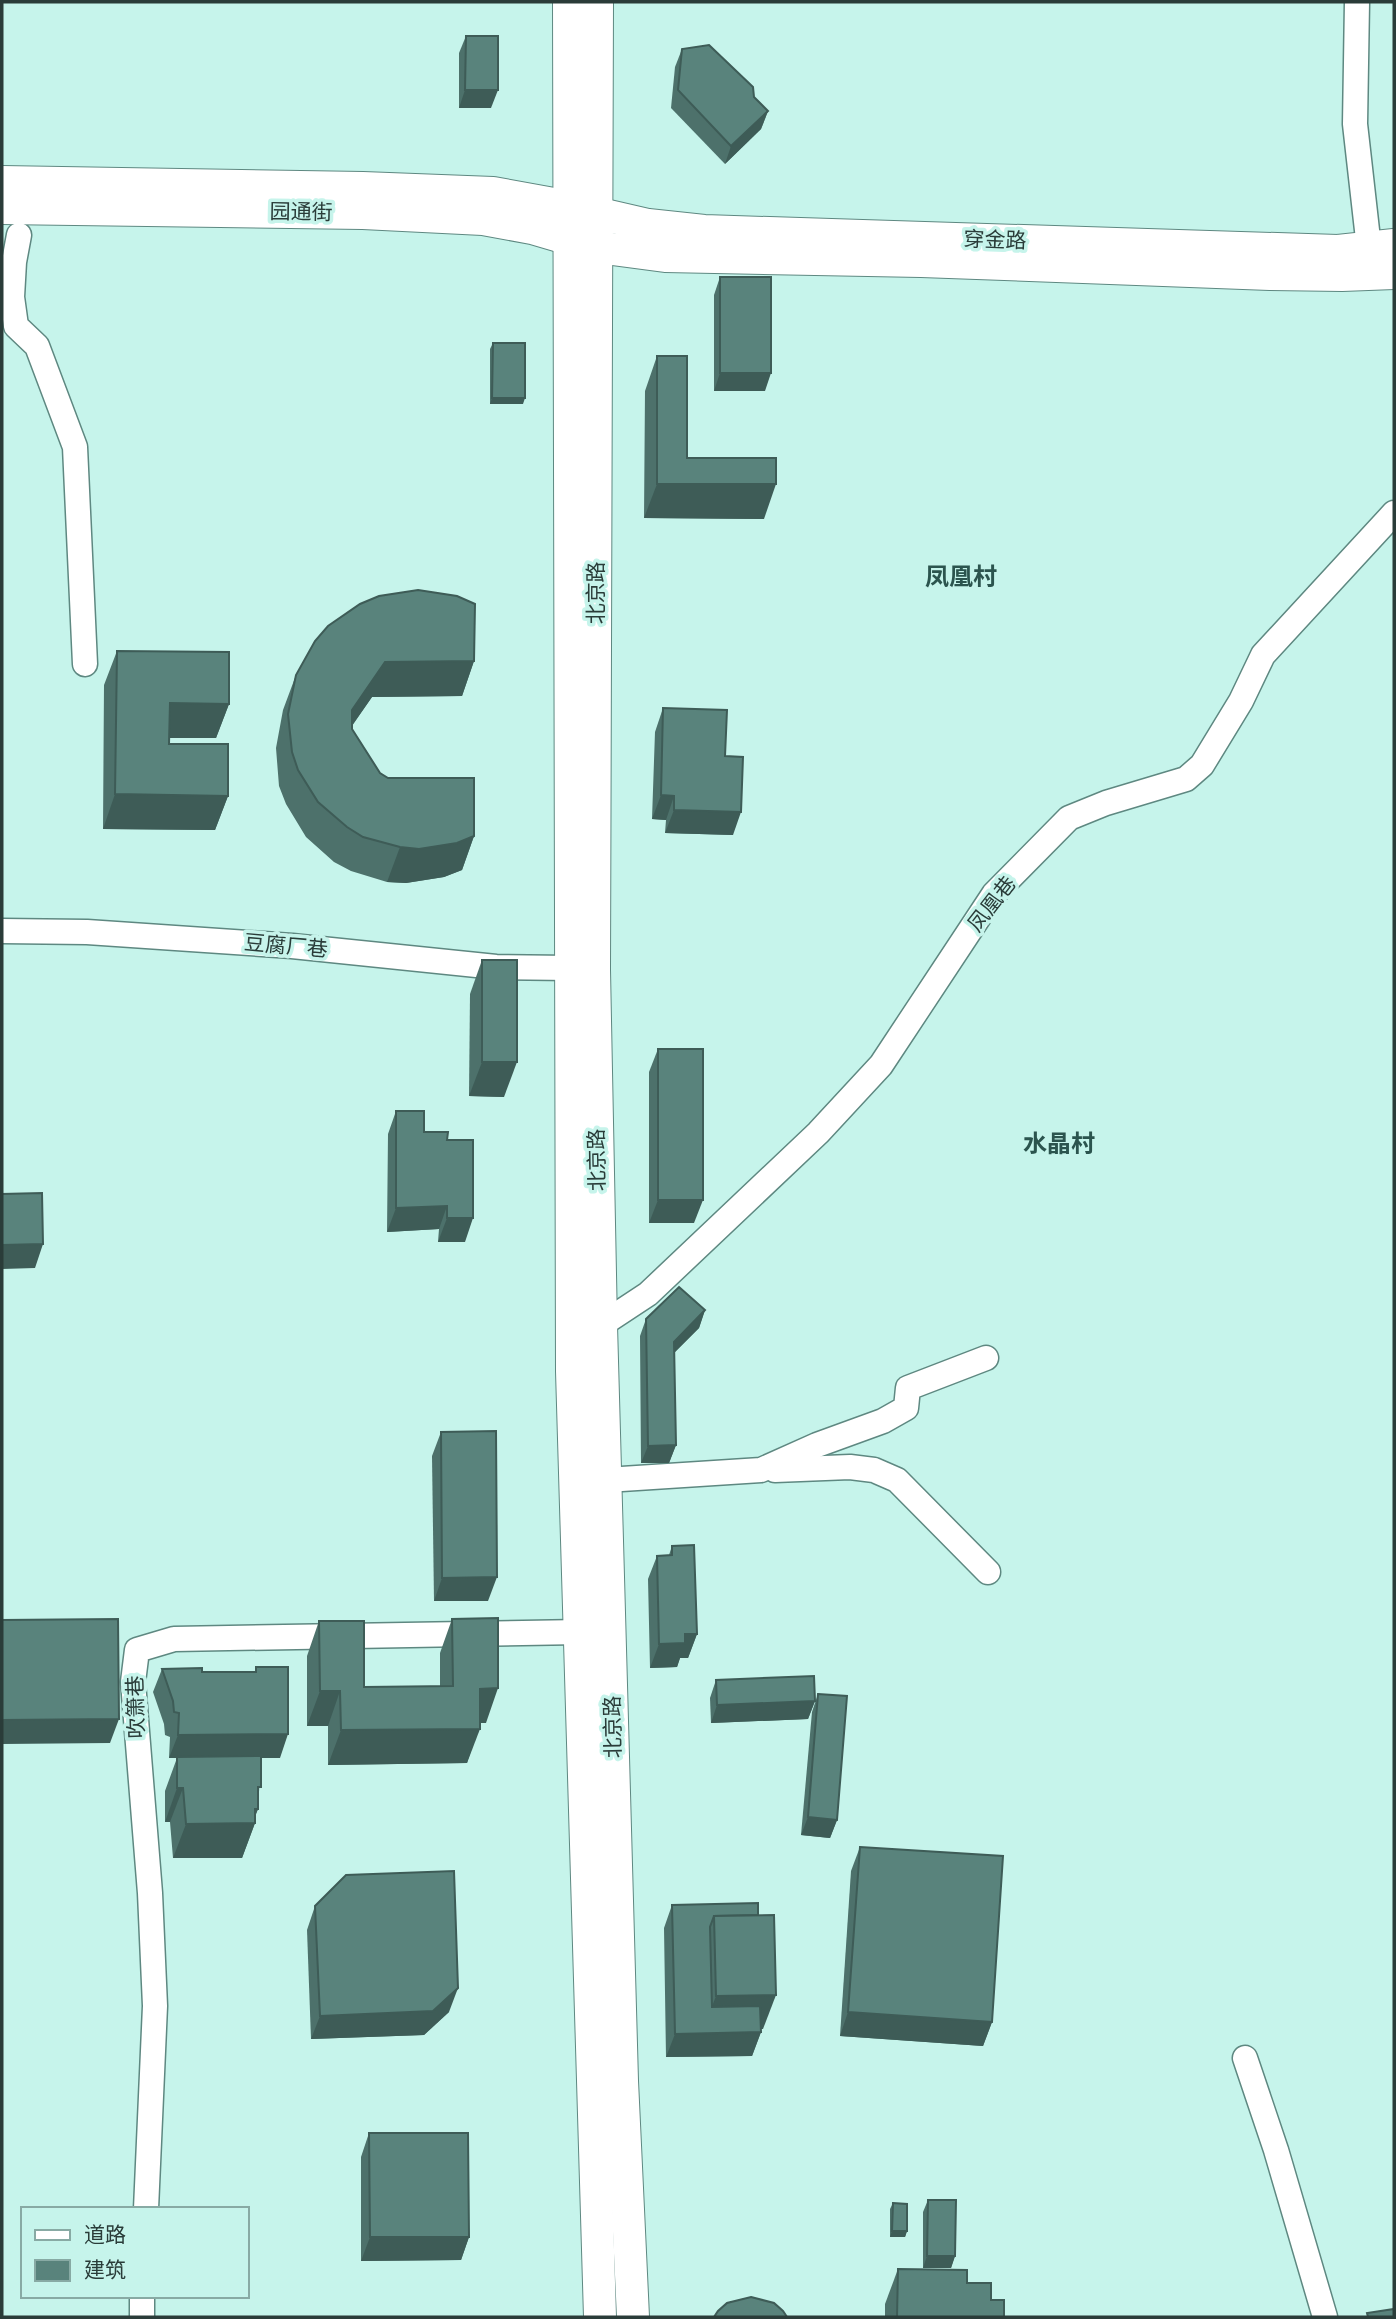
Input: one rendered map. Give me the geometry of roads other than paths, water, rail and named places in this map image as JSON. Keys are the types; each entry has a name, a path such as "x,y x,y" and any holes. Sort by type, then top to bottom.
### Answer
{"main road":[{"name":"北京路","path":"569,2 583,226 600,1325 622,2081 632,2317"},
{"name":"北京路","path":"597,2 583,226 570,968 572,1371 600,2317"},
{"name":"园通街","path":"2,182 363,201 483,219 583,226"},
{"name":"园通街","path":"2,208 363,201"},
{"name":"穿金路","path":"583,226 648,225 704,230 1338,251 1381,246"},
{"name":"穿金路","path":"583,226 665,256 921,261 1270,274 1394,273"}],"street":[{"path":"1357,2 1355,124 1381,246"},
{"path":"19,235 12,297 16,326 37,346 75,447 85,664"},
{"name":"凤凰巷","path":"600,1325 648,1294 818,1133 863,1085 881,1065 994,894 1069,818 1106,803 1186,779 1202,765 1241,701 1263,655 1394,513"},
{"name":"豆腐厂巷","path":"2,931 114,933 292,946 496,967 570,968"},
{"path":"761,1470 883,1421 905,1408 908,1388 986,1358"},
{"path":"606,1480 761,1470 850,1467 874,1470 897,1480 988,1572"},
{"name":"吹箫巷","path":"146,2207 155,2006 150,1893 133,1682 137,1650 174,1639 580,1632"},
{"path":"1245,2059 1276,2150 1325,2317"},
{"path":"142,2298 142,2317"}],"district":[{"name":"凤凰村","path":"961,577"},
{"name":"水晶村","path":"1059,1144"}]}
